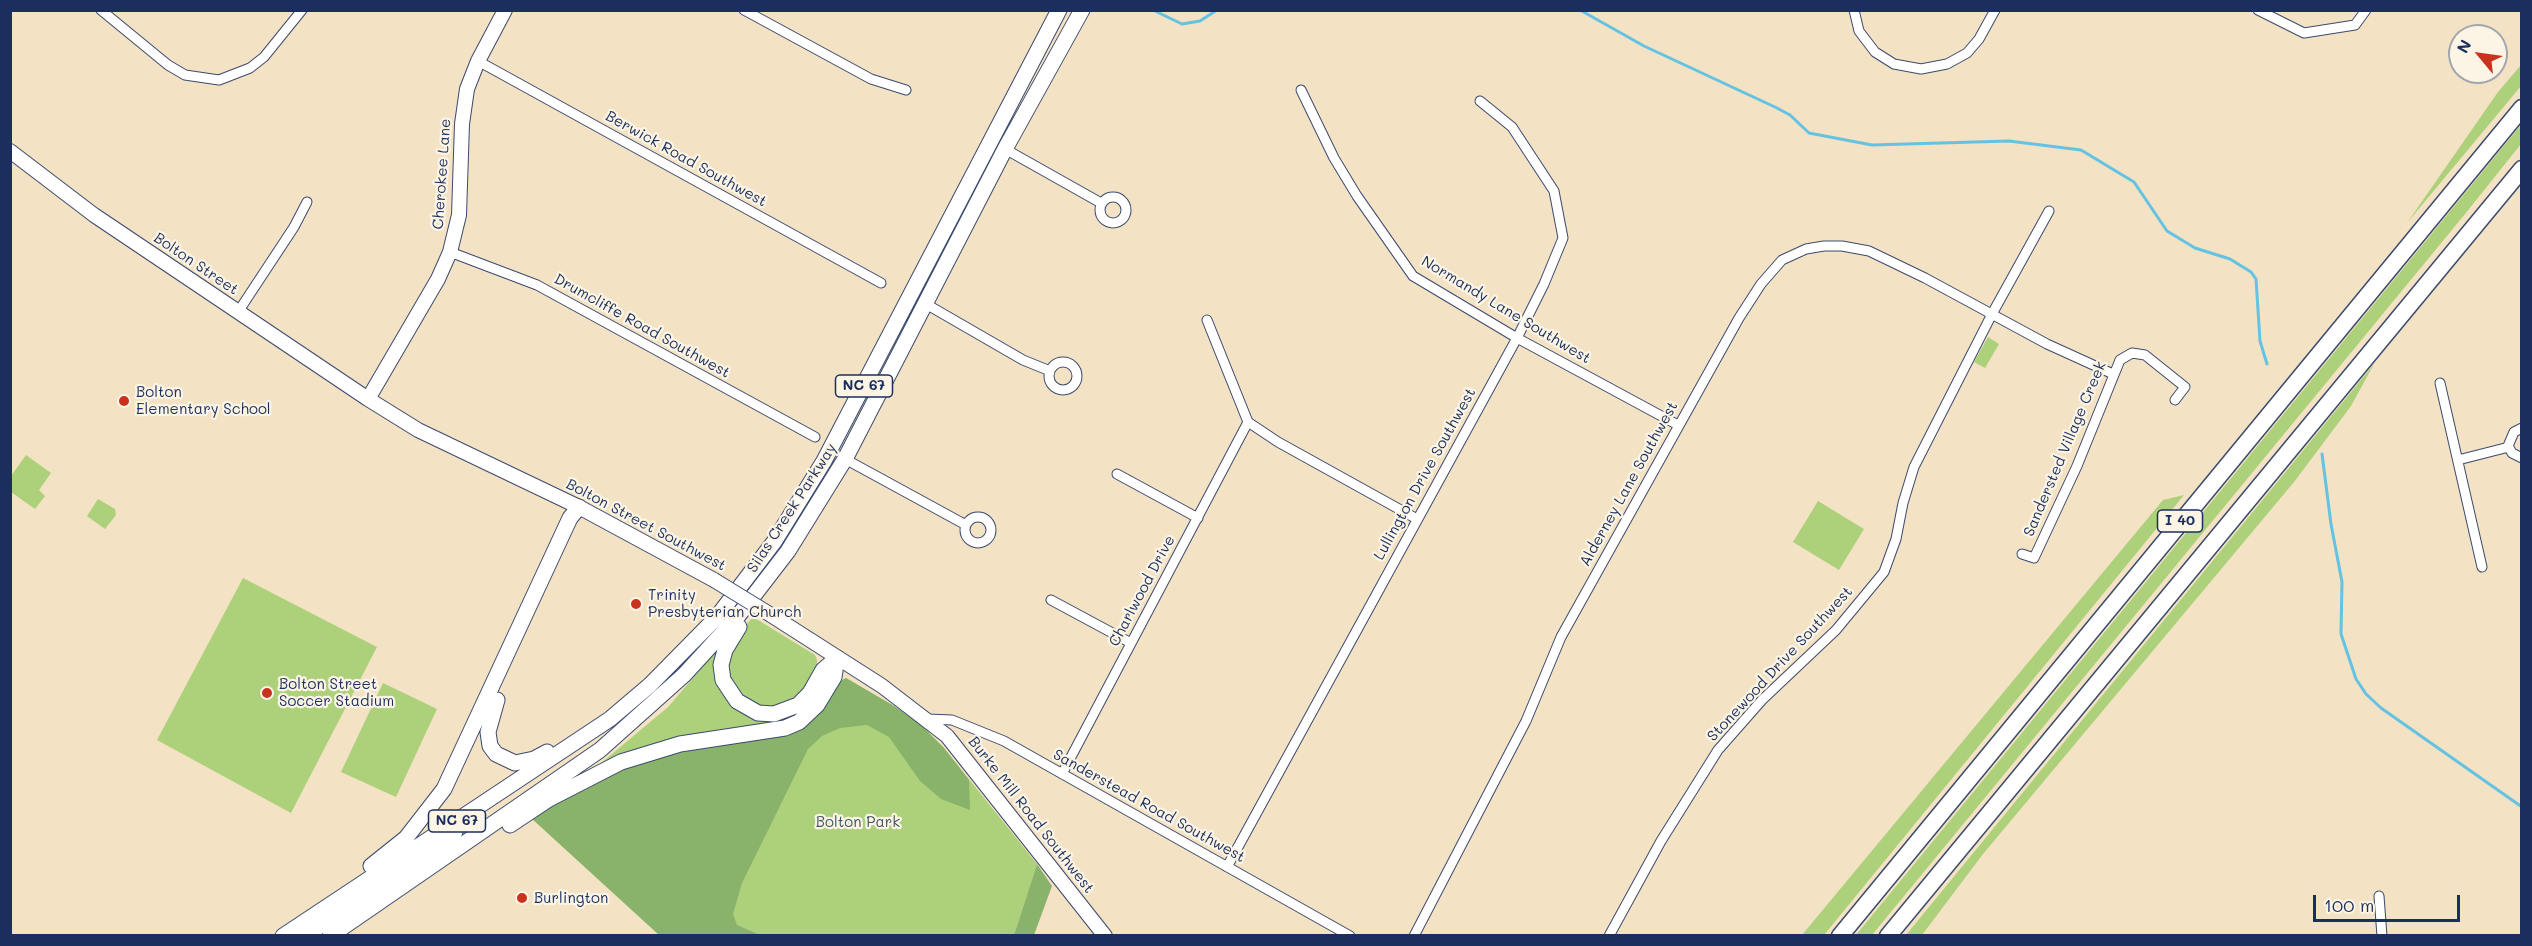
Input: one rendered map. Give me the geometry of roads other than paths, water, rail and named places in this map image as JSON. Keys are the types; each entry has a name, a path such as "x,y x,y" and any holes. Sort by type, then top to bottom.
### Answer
{"highway":[{"name":"I 40","path":"1840,936 2522,108"},
{"name":"I 40","path":"1888,936 2522,169"}],"main road":[{"name":"Silas Creek Parkway","path":"304,929 435,848 472,811 610,719 658,677 717,617 767,551 807,491 841,432 1059,10"},
{"name":"Silas Creek Parkway","path":"330,936 600,750 638,718 717,640 788,551 845,459 1005,149 1082,10"},
{"path":"579,507 577,521 492,711 488,737 493,751 500,758 509,762 522,763 546,753 588,726 610,719"},
{"path":"282,936 304,929 339,888 378,862 406,838 444,789 570,518 579,507"},
{"path":"788,551 771,588 724,650 723,680 743,705 758,713 774,714 791,709 805,699 823,670 837,658"},
{"path":"456,850 487,839 549,800 621,762 680,744 785,728 799,722 810,713 829,686 834,677 837,658"}],"street":[{"path":"101,10 168,65 185,75 219,80 250,68 264,57 302,10"},
{"name":"Cherokee Lane","path":"368,399 438,279 450,252 459,215 464,107 467,89 478,61 505,10"},
{"path":"744,10 871,79 906,90"},
{"path":"1854,10 1859,31 1875,52 1894,64 1921,69 1947,64 1967,53 1979,39 1995,10"},
{"path":"2258,10 2304,33 2355,25 2366,10"},
{"name":"Berwick Road Southwest","path":"478,61 881,283"},
{"name":"Normandy Lane Southwest","path":"1301,90 1335,158 1413,276 1517,338 1678,425"},
{"name":"Lullington Drive Southwest","path":"1227,867 1517,338 1544,284 1563,238 1554,191 1512,127 1480,100"},
{"path":"1005,149 1101,203"},
{"name":"Bolton Street","path":"10,151 94,215 368,399"},
{"path":"238,312 294,227 307,202"},
{"name":"Stonewood Drive Southwest","path":"1609,936 1661,841 1718,750 1762,700 1836,630 1884,572 1896,539 1903,503 1914,467 1992,314 2049,212"},
{"name":"Alderney Lane Southwest","path":"1414,936 1526,721 1561,637 1678,425 1761,284 1782,261 1800,252 1842,246 1869,251 2047,345 2113,374"},
{"name":"Drumcliffe Road Southwest","path":"450,252 537,285 815,437"},
{"path":"926,304 1023,360 1050,371"},
{"path":"1207,320 1248,422 1278,442 1417,519"},
{"name":"Sandersted Village Creek","path":"2022,554 2034,558 2081,458 2113,374 2125,356 2132,353 2145,355 2185,387 2175,400"},
{"path":"2440,383 2482,567"},
{"name":"Bolton Street Southwest","path":"368,399 418,430 579,507 714,580 837,658 927,719"},
{"name":"Charlwood Drive","path":"1062,774 1248,422"},
{"path":"2522,428 2509,438 2512,453 2522,458"},
{"path":"2458,460 2509,447"},
{"path":"845,459 966,525"},
{"path":"1117,474 1198,518"},
{"path":"1051,600 1131,643"},
{"name":"Sanderstead Road Southwest","path":"927,719 952,720 1009,744 1350,936"},
{"name":"Burke Mill Road Southwest","path":"927,719 963,754 1105,936"},
{"path":"2379,896 2382,936"}],"waterway":[{"path":"1153,10 1182,24 1200,21 1217,10"},
{"path":"1580,10 1644,46 1777,108 1790,115 1809,133 1872,145 2009,141 2081,150 2134,182 2167,231 2195,248 2230,259 2251,272 2256,279 2260,341 2267,364"},
{"path":"2322,454 2331,524 2342,582 2341,634 2356,679 2366,694 2381,708 2522,807"}],"place":[{"name":"Bolton Elementary School","path":"124,401"},
{"name":"Trinity Presbyterian Church","path":"636,604"},
{"name":"Bolton Street Soccer Stadium","path":"267,693"},
{"name":"Burlington","path":"522,898"}],"park label":[{"name":"Bolton Park","path":"858,822"}]}
